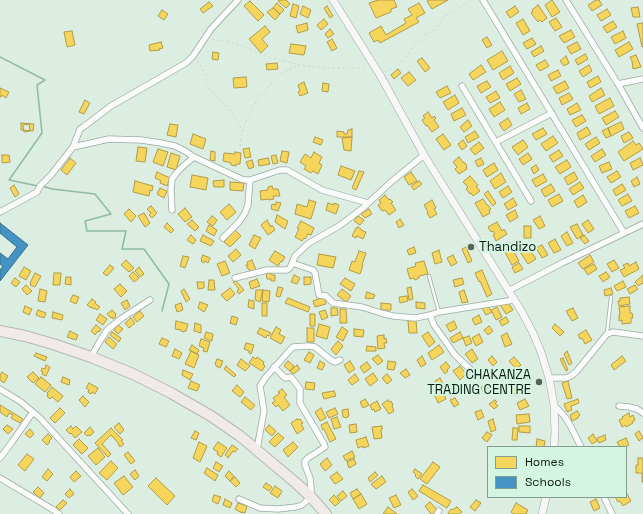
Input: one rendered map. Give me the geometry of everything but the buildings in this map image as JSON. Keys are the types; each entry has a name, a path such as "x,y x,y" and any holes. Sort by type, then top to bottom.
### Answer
{"highway":[{"path":"0,331 25,336 92,357 171,392 211,416 257,449 311,497 326,514"}],"main road":[{"path":"333,0 380,75 424,155 533,333 549,378 554,406 554,446"},
{"path":"542,514 546,498"}],"street":[{"path":"0,212 37,192 40,186 51,175 73,147 80,129 111,106 186,63 193,56 211,29 238,0"},
{"path":"483,0 624,233"},
{"path":"566,0 618,84 643,128"},
{"path":"618,84 643,80"},
{"path":"462,86 531,201"},
{"path":"496,142 552,113"},
{"path":"73,147 109,139 141,140 161,143 174,146 185,151 194,158 241,179 250,180 280,170 287,170 322,190 368,203"},
{"path":"235,278 267,270 287,270 290,268 296,256 309,243 340,226 424,155"},
{"path":"172,210 172,179 178,171 194,158"},
{"path":"223,238 239,222 245,213 248,205 250,180"},
{"path":"508,291 643,224"},
{"path":"292,263 313,270 319,294 326,296 333,303 362,307 393,316 415,318 439,312 514,300"},
{"path":"92,357 107,330 122,318 150,300"},
{"path":"430,315 434,325 455,355 470,369"},
{"path":"549,378 566,378 571,376 607,334 613,332 643,336"},
{"path":"257,449 264,411 260,386 291,349 293,347 315,347 331,360 335,362 340,360"},
{"path":"239,499 260,508 278,509 302,505 311,497 312,488 305,461 325,448 300,403 300,389 290,377 285,378 274,368"},
{"path":"0,389 21,402 40,418 128,514"},
{"path":"554,406 565,417 580,446"},
{"path":"619,406 637,409 643,413"},
{"path":"0,458 33,412"},
{"path":"0,478 59,514"},
{"path":"604,498 612,514"}],"lane":[{"path":"429,276 439,312"},
{"path":"607,334 611,297"}],"path":[{"path":"380,75 400,64 422,35 434,30 446,16 472,0"},
{"path":"205,38 235,43 271,58 324,68 366,67 373,64"},
{"path":"193,56 203,68 210,90 230,109 243,129"},
{"path":"240,146 243,129 247,118 258,99 282,73 300,64"}],"waterway":[{"path":"0,57 45,80 37,85 42,133 9,180 38,186"},
{"path":"42,186 52,189 95,194 111,214 85,221 87,231 126,231 122,249 144,249 169,284 162,311"}],"place":[{"name":"Thandizo","path":"471,247"},
{"name":"CHAKANZA TRADING CENTRE","path":"539,382"}]}
